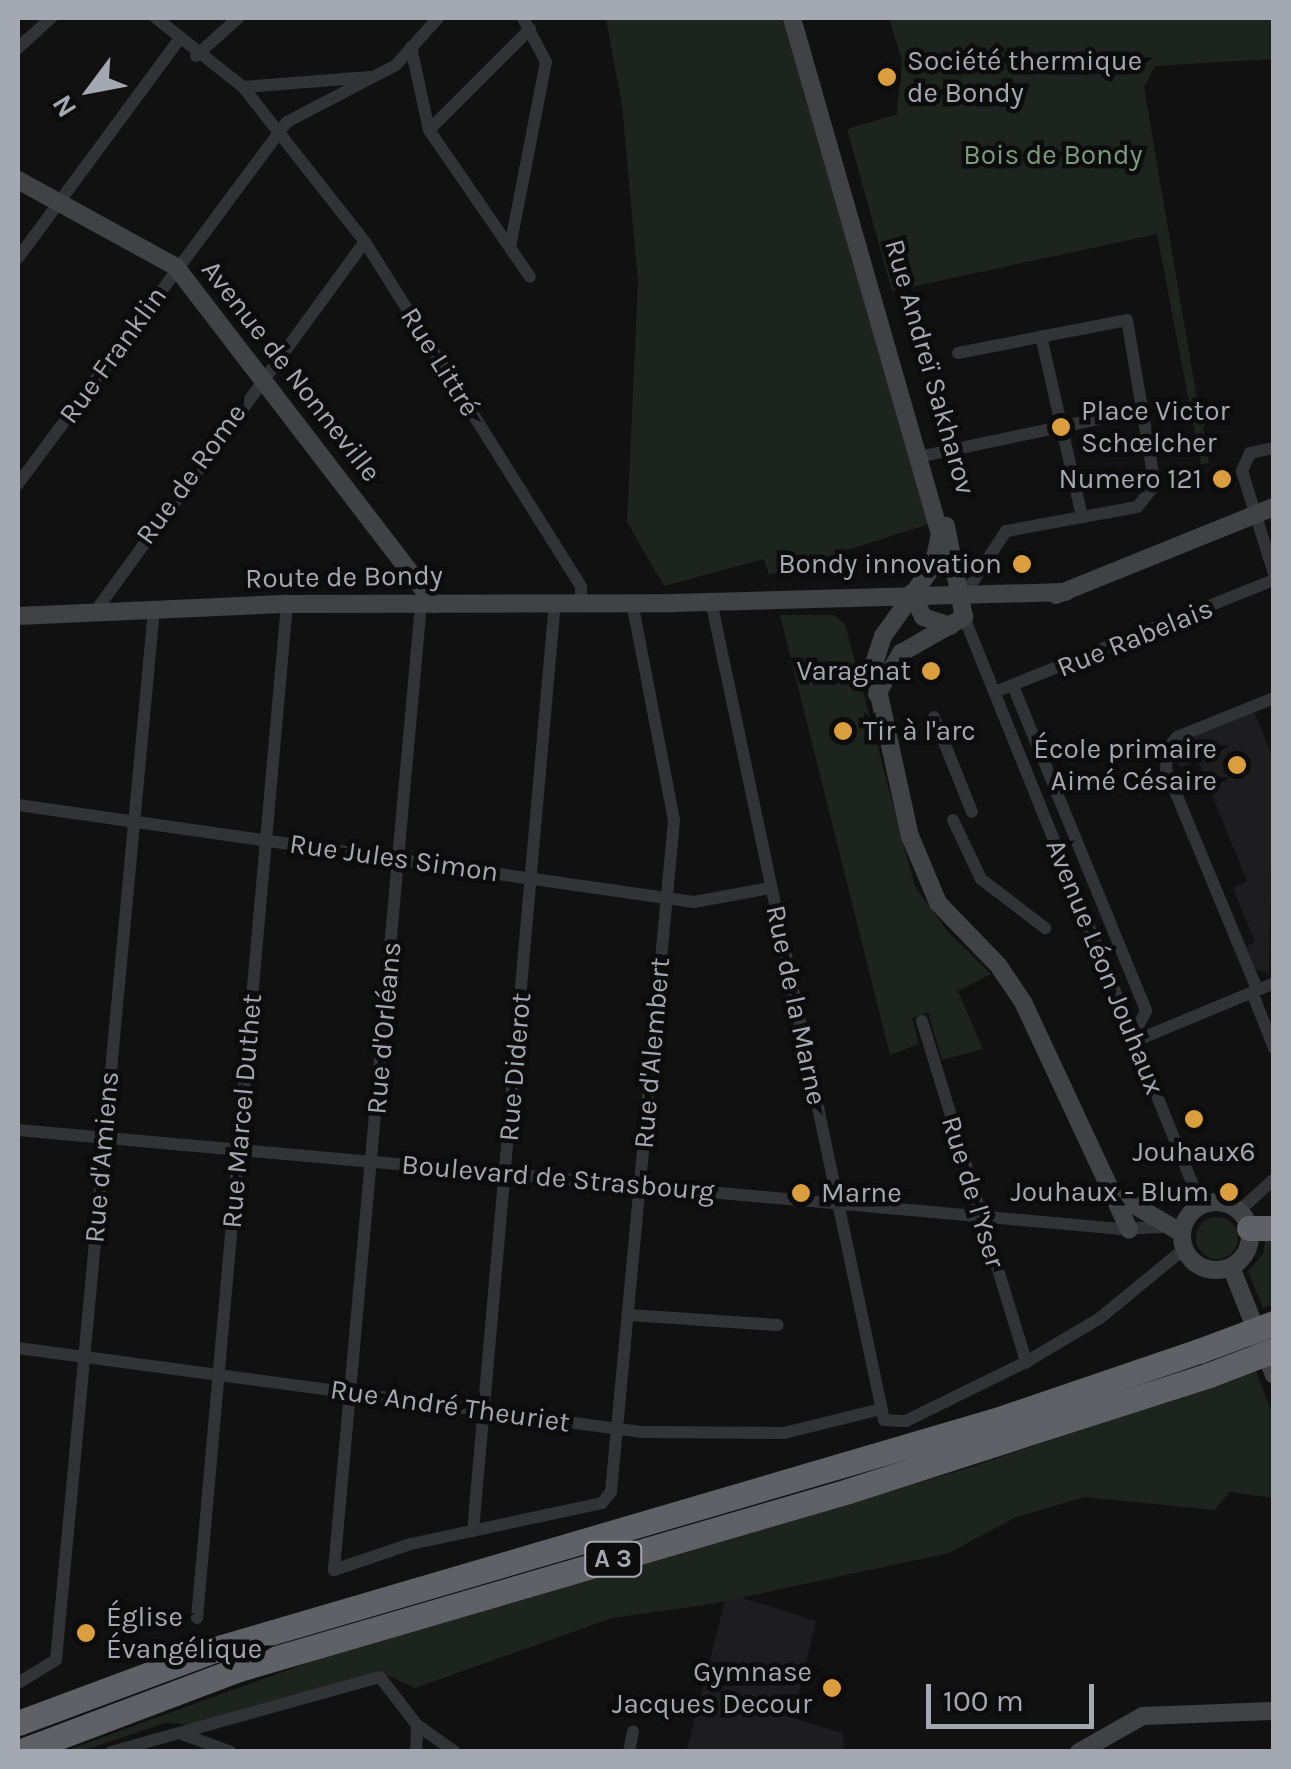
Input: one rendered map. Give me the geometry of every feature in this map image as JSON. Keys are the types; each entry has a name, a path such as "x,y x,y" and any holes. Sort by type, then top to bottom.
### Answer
{"highway":[{"name":"A 3","path":"19,1752 255,1664 923,1469 1204,1363 1274,1323"},
{"name":"A 3","path":"18,1724 240,1641 993,1421 1204,1363 1274,1350"},
{"path":"18,1709 48,1711"}],"street":[{"path":"18,48 52,18"},
{"name":"Rue Littré","path":"156,18 178,42 242,86 281,130 365,242 581,587 582,602"},
{"path":"196,56 238,18"},
{"path":"281,130 372,77 411,47 438,18"},
{"name":"Rue Andreï Sakharov","path":"796,18 923,456 961,611"},
{"path":"429,130 527,23 546,62 510,247"},
{"path":"18,258 178,42"},
{"path":"411,47 429,130 530,277"},
{"path":"242,86 372,77"},
{"name":"Rue Franklin","path":"18,484 281,130"},
{"name":"Avenue de Nonneville","path":"18,180 176,267 428,604"},
{"name":"Rue de Rome","path":"94,614 262,378 365,242"},
{"path":"877,694 901,653 961,611 1006,531 1137,506 1155,485 1127,320 958,353"},
{"path":"1041,336 1082,517"},
{"path":"923,456 1140,410"},
{"path":"1274,448 1250,453 1242,471 1251,517 1274,577"},
{"name":"Rue Andreï Sakharov","path":"923,456 940,546 914,605 878,647 877,694 924,882 1017,992 1124,1222"},
{"path":"1251,517 1274,507"},
{"name":"Route de Bondy","path":"18,616 286,604 773,600 914,605 961,611 1066,592 1251,517"},
{"name":"Rue Rabelais","path":"994,692 1274,577"},
{"name":"Rue Diderot","path":"473,1531 555,602"},
{"name":"Rue d'Alembert","path":"473,1531 602,1503 611,1492 674,820 632,602"},
{"name":"Rue de la Marne","path":"711,602 881,1409"},
{"name":"Rue Marcel Duthet","path":"197,1618 286,604"},
{"name":"Rue d'Orléans","path":"428,604 398,861 334,1570 411,1544 473,1531"},
{"path":"914,605 961,611"},
{"name":"Rue d'Amiens","path":"18,1683 56,1660 154,610"},
{"name":"Avenue Léon Jouhaux","path":"961,611 1202,1205"},
{"path":"1013,686 1146,1011 1134,1038"},
{"path":"1274,698 1177,737 1167,750 1166,769 1274,1048"},
{"path":"934,717 972,812"},
{"name":"Rue Jules Simon","path":"18,805 694,902 770,888"},
{"path":"953,820 981,879 1045,928"},
{"path":"1134,1038 1274,983"},
{"name":"Rue de l'Yser","path":"922,1021 1026,1362"},
{"name":"Boulevard de Strasbourg","path":"18,1130 1099,1227 1124,1222 1162,1227"},
{"path":"1108,1190 1183,1241 1210,1270 1231,1267 1247,1251 1254,1222 1274,1179"},
{"path":"881,1409 889,1425 906,1422 1026,1362 1100,1318 1183,1241 1202,1205 1224,1202 1254,1222"},
{"path":"1231,1267 1274,1376"},
{"path":"630,1315 778,1325"},
{"name":"Rue André Theuriet","path":"18,1348 486,1414 616,1428 784,1433 881,1409"},
{"path":"110,1752 217,1727 380,1677 413,1720 455,1752"},
{"path":"1080,1752 1143,1716 1274,1711"},
{"path":"413,1720 416,1752"},
{"path":"217,1727 232,1752"},
{"path":"629,1752 633,1731"},
{"path":"179,1733 232,1752"}],"shaded area":[{"path":"1254,711 1273,759 1269,973 1255,969 1246,946 1255,942 1233,888 1247,881 1198,761 1181,767 1170,757 1175,743"},
{"path":"727,1593 816,1621 793,1718 843,1733 844,1751 686,1752"}],"green space":[{"path":"784,18 929,524 769,575 764,559 664,586 627,522 638,282 622,105 606,20"},
{"name":"Bois de Bondy","path":"889,18 1273,18 1273,59 1155,66 1144,87 1199,410 1212,417 1203,427 1209,463 1201,465 1157,234 892,291 847,129 897,114 902,61"},
{"path":"780,615 834,615 845,624 915,887 948,932 991,974 958,991 983,1049 942,1060 928,1012 912,1018 919,1044 890,1055"},
{"path":"1217,1217 1232,1223 1238,1238 1232,1253 1217,1259 1202,1253 1196,1238 1202,1223"},
{"path":"1266,1235 1273,1235 1273,1304 1263,1308 1248,1271 1263,1254"},
{"path":"1256,1371 1273,1416 1273,1498 1230,1492 1214,1510 1084,1497 1014,1518 949,1553 711,1604 612,1618 415,1688 380,1672 195,1725 165,1723 82,1751 62,1752 329,1655 965,1469"}],"place":[{"name":"Société thermique de Bondy","path":"887,77"},
{"name":"Place Victor Schœlcher","path":"1061,427"},
{"name":"Numero 121","path":"1222,479"},
{"name":"Bondy innovation","path":"1022,564"},
{"name":"Varagnat","path":"931,671"},
{"name":"Tir à l'arc","path":"843,731"},
{"name":"École primaire Aimé Césaire","path":"1237,765"},
{"name":"Jouhaux6","path":"1194,1119"},
{"name":"Jouhaux - Blum","path":"1229,1192"},
{"name":"Marne","path":"801,1193"},
{"name":"Église Évangélique","path":"86,1633"},
{"name":"Gymnase Jacques Decour","path":"832,1688"}]}
